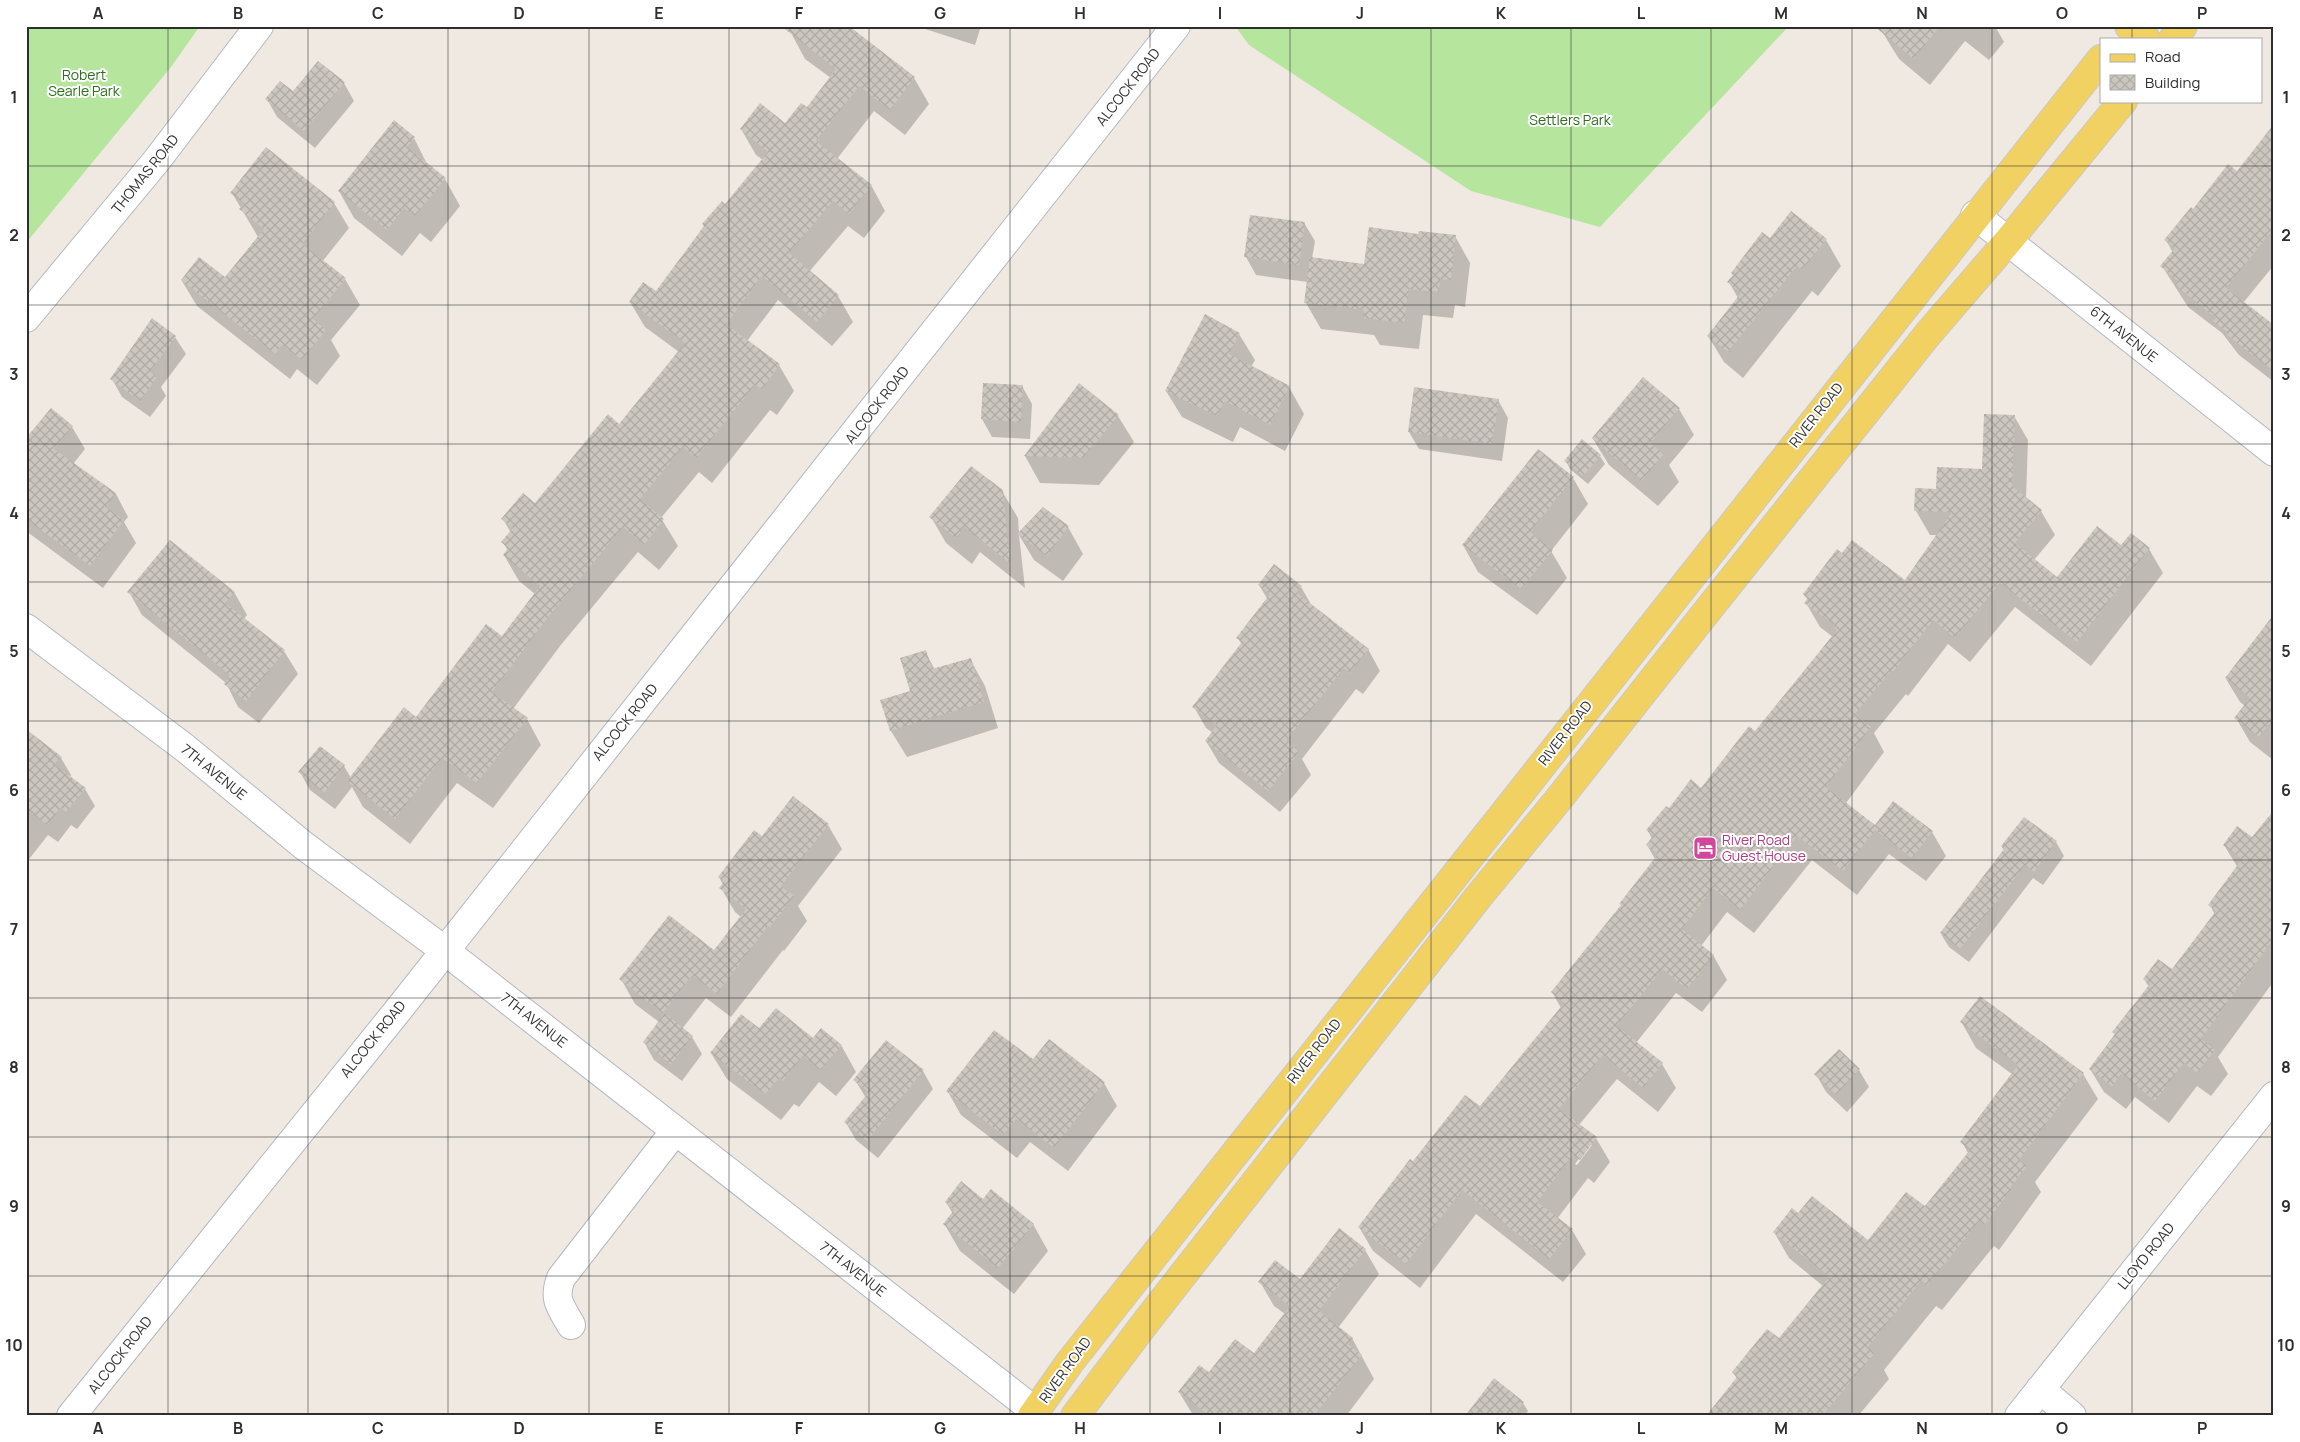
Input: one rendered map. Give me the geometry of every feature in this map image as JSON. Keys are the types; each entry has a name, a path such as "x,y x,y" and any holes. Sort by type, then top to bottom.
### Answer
{"main road":[{"path":"2118,38 2128,26 2145,38"},
{"path":"2174,38 2182,26"},
{"name":"RIVER ROAD","path":"1035,1414 1070,1362 1357,996 1975,215 2100,60"},
{"path":"1075,1416 1146,1322 1629,709 1928,334 2009,240 2121,102"},
{"path":"1602,687 1629,709"},
{"path":"1357,996 1386,1017"}],"street":[{"name":"THOMAS ROAD","path":"26,318 157,160 259,26"},
{"name":"ALCOCK ROAD","path":"71,1416 444,950 1176,26"},
{"name":"6TH AVENUE","path":"1975,215 2009,240 2101,317 2274,452"},
{"name":"7TH AVENUE","path":"26,628 185,748 303,844 444,950 1035,1414"},
{"name":"LLOYD ROAD","path":"2019,1416 2274,1096"},
{"path":"571,1325 557,1299 556,1290 561,1278 675,1131"},
{"path":"2040,1389 2072,1416"}],"green space":[{"name":"Robert Searle Park","path":"26,26 200,26 171,67 26,243"},
{"name":"Settlers Park","path":"1235,26 1789,26 1600,227 1471,191 1249,45"}],"building":[{"path":"781,26 849,26 915,77 890,110 859,86 816,141 872,185 849,214 833,201 789,253 839,295 817,322 762,276 726,324 780,364 762,390 755,385 696,458 683,447 640,499 664,519 644,545 623,527 546,620 492,692 528,718 477,783 442,758 395,819 347,781 404,707 416,717 486,624 502,636 540,586 503,555 508,548 501,542 513,528 501,519 523,493 535,503 608,414 619,424 685,343 629,302 643,282 656,291 704,226 702,224 722,201 725,204 768,152 740,129 760,103 785,123 801,103 807,107 836,69"},
{"path":"1874,26 1940,26 1914,59"},
{"path":"318,61 345,82 304,131 265,99 280,81 293,91"},
{"path":"394,120 415,137 407,147 446,178 415,216 404,208 387,230 338,191"},
{"path":"2274,124 2274,228 2226,288 2274,325 2274,372 2226,334 2227,332 2213,321 2216,318 2175,285 2178,281 2160,266 2175,248 2164,240 2191,207 2193,209 2228,164 2237,171"},
{"path":"266,147 335,202 302,244 346,278 313,319 326,330 302,360 282,345 275,354 181,280 199,257 225,277 264,229 239,209 244,203 230,193"},
{"path":"1791,211 1827,239 1802,270 1797,266 1728,352 1707,336 1741,293 1727,282 1733,275 1731,273 1762,232 1770,238"},
{"path":"1250,215 1305,222 1299,265 1244,257"},
{"path":"1369,227 1418,234 1419,231 1456,235 1451,280 1440,279 1439,292 1409,289 1404,323 1363,318 1364,310 1304,303 1310,257 1364,264"},
{"path":"1205,314 1240,333 1229,354 1290,386 1270,425 1225,401 1217,416 1165,391"},
{"path":"152,318 176,336 150,372 157,377 140,401 110,379"},
{"path":"1643,377 1680,408 1650,443 1664,454 1642,481 1592,438"},
{"path":"983,383 1023,385 1021,422 981,419"},
{"path":"1079,383 1119,415 1083,458 1024,456"},
{"path":"1414,387 1499,399 1492,444 1408,432"},
{"path":"51,408 73,426 54,449 116,493 106,507 124,520 90,566 26,519 26,438"},
{"path":"1984,414 2015,415 2012,486 2042,510 2015,543 2057,577 2097,526 2121,545 2131,533 2150,548 2077,642 2000,583 1955,638 1933,620 1893,672 1891,671 1855,714 1871,727 1826,787 1875,825 1893,801 1933,831 1912,858 1875,830 1843,871 1797,836 1740,910 1713,888 1682,929 1714,955 1687,989 1662,969 1617,1026 1663,1063 1643,1088 1603,1055 1559,1109 1597,1137 1580,1160 1573,1155 1537,1202 1573,1229 1549,1259 1462,1190 1406,1264 1358,1227 1410,1159 1413,1161 1465,1095 1480,1106 1564,1003 1551,992 1621,905 1619,904 1658,854 1646,845 1653,836 1646,830 1666,806 1669,808 1691,779 1701,788 1749,726 1755,731 1837,630 1834,627 1835,625 1804,603 1808,598 1803,594 1837,549 1842,553 1852,540 1905,580 1952,512 1914,511 1915,488 1936,489 1937,467 1982,469"},
{"path":"1582,439 1601,455 1583,476 1564,461"},
{"path":"1538,449 1574,477 1530,532 1553,550 1521,589 1462,545"},
{"path":"971,466 1003,490 1010,563 964,527 956,538 929,517"},
{"path":"1043,507 1069,526 1047,556 1017,534"},
{"path":"170,540 235,592 225,603 285,650 246,701 224,684 230,675 127,592"},
{"path":"1274,564 1302,586 1297,593 1369,649 1350,673 1344,668 1286,741 1299,752 1268,791 1205,741 1217,725 1192,707 1242,642 1236,638 1270,594 1258,585"},
{"path":"2274,614 2274,717 2259,737 2234,718 2250,698 2225,678"},
{"path":"926,650 932,669 971,658 984,702 890,731 880,700 910,691 900,658"},
{"path":"26,729 62,757 55,765 86,788 66,812 61,808 47,825 26,809"},
{"path":"320,746 345,765 324,793 298,772"},
{"path":"793,796 829,824 781,886 794,896 770,927 768,926 717,994 692,975 663,1013 619,979 669,915 714,950 746,909 719,888 724,882 718,877 754,830 762,836"},
{"path":"2274,810 2274,938 2201,1039 2215,1050 2197,1073 2184,1063 2155,1101 2121,1074 2112,1086 2089,1069 2115,1034 2112,1032 2150,984 2143,979 2158,959 2172,969 2216,911 2208,905 2242,859 2223,845 2237,826 2252,837"},
{"path":"2024,817 2057,841 2034,872 2025,865 1960,949 1940,933 2004,849 2001,846"},
{"path":"1980,996 2084,1073 2019,1160 2027,1166 2010,1188 2012,1189 1984,1225 1979,1221 1927,1286 1921,1281 1868,1347 1875,1353 1822,1416 1706,1416 1737,1377 1732,1372 1767,1329 1779,1338 1829,1277 1773,1232 1792,1208 1798,1213 1812,1196 1868,1240 1906,1192 1925,1206 1970,1150 1960,1142 2018,1065 1960,1022"},
{"path":"776,1008 813,1038 821,1028 842,1045 820,1070 803,1056 783,1081 779,1078 765,1094 710,1053 741,1014 759,1028"},
{"path":"665,1013 693,1036 671,1064 643,1042"},
{"path":"994,1030 1033,1059 1049,1039 1105,1082 1054,1148 1016,1119 1003,1135 946,1091"},
{"path":"886,1040 924,1070 867,1141 844,1122 869,1092 853,1080"},
{"path":"1839,1049 1860,1069 1836,1095 1814,1074"},
{"path":"961,1181 983,1199 991,1189 1034,1224 998,1268 943,1224 954,1210 945,1202"},
{"path":"1339,1228 1366,1249 1319,1311 1353,1338 1348,1344 1362,1355 1314,1416 1210,1416 1178,1392 1199,1365 1209,1372 1235,1339 1254,1353 1290,1306 1258,1282 1275,1260 1300,1279"},
{"path":"1494,1378 1524,1402 1514,1416 1465,1416"}],"place":[{"name":"River Road Guest House","path":"1705,848"}]}
